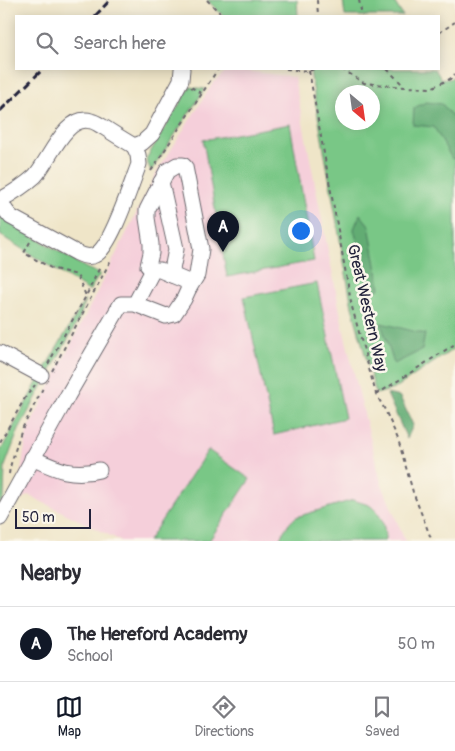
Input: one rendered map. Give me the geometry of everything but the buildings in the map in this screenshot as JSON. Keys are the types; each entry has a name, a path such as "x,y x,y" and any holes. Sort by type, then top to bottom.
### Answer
{"street":[{"path":"134,146 142,143 152,134 181,80 182,70"},
{"path":"91,120 134,146 139,164 111,235 103,249 95,255 86,257 76,253 11,218 0,200 21,188 35,176 64,132 71,125 80,121 91,120"},
{"path":"0,518 68,394 121,304 136,304 166,316 174,314 197,275 201,249 185,167 183,165 167,171 147,210 151,244 148,266 153,270 160,270 186,282 189,288"},
{"path":"161,182 176,249 171,275"},
{"path":"136,304 153,270"},
{"path":"0,353 47,376"},
{"path":"32,458 56,470 67,472 99,470"}],"path":[{"path":"207,0 222,15"},
{"path":"318,0 318,15"},
{"path":"359,0 362,15"},
{"path":"440,32 455,22"},
{"path":"151,171 217,70"},
{"path":"298,70 310,71"},
{"path":"344,70 364,83 431,88 450,79 455,74"},
{"path":"388,70 405,87"},
{"name":"Great Western Way","path":"310,71 352,306 376,394 398,439 413,492 432,541"},
{"path":"36,231 24,253 51,268 77,275 86,296"},
{"path":"0,442 25,398 47,376 114,254"},
{"path":"10,475 10,467 21,431 101,266 95,255"},
{"path":"376,394 382,392 455,344"}],"shaded area":[{"path":"240,70 294,77 344,332 381,482 405,541 121,541 28,495 20,500 18,491 27,432 157,172 213,83 225,72"}],"green space":[{"path":"207,0 297,0 298,15 222,15"},
{"path":"343,0 393,0 402,15 345,15"},
{"path":"312,70 436,70 441,79 450,79 455,74 455,348 394,389 376,394 352,307 310,71"},
{"path":"190,87 205,89 151,171 146,159"},
{"path":"426,102 442,104 455,120 455,158 452,159 434,127 413,125 414,108"},
{"path":"290,124 314,261 227,277 203,140"},
{"path":"360,214 369,225 380,288 370,294 354,229"},
{"path":"0,216 86,268 100,274 89,291 0,235"},
{"path":"317,283 345,418 274,435 244,297"},
{"path":"85,300 80,317 19,429 5,466 4,497 0,505 0,452 41,375"},
{"path":"381,323 425,334 422,350 394,364"},
{"path":"387,394 400,397 413,425 407,439"},
{"path":"208,450 250,479 209,541 148,541"},
{"path":"353,500 369,505 377,512 384,526 385,541 279,541 286,528 296,517"}],"railway":[{"path":"96,15 110,0"},
{"path":"0,111 42,70"}],"place":[{"name":"The Hereford Academy","path":"223,252"}]}
